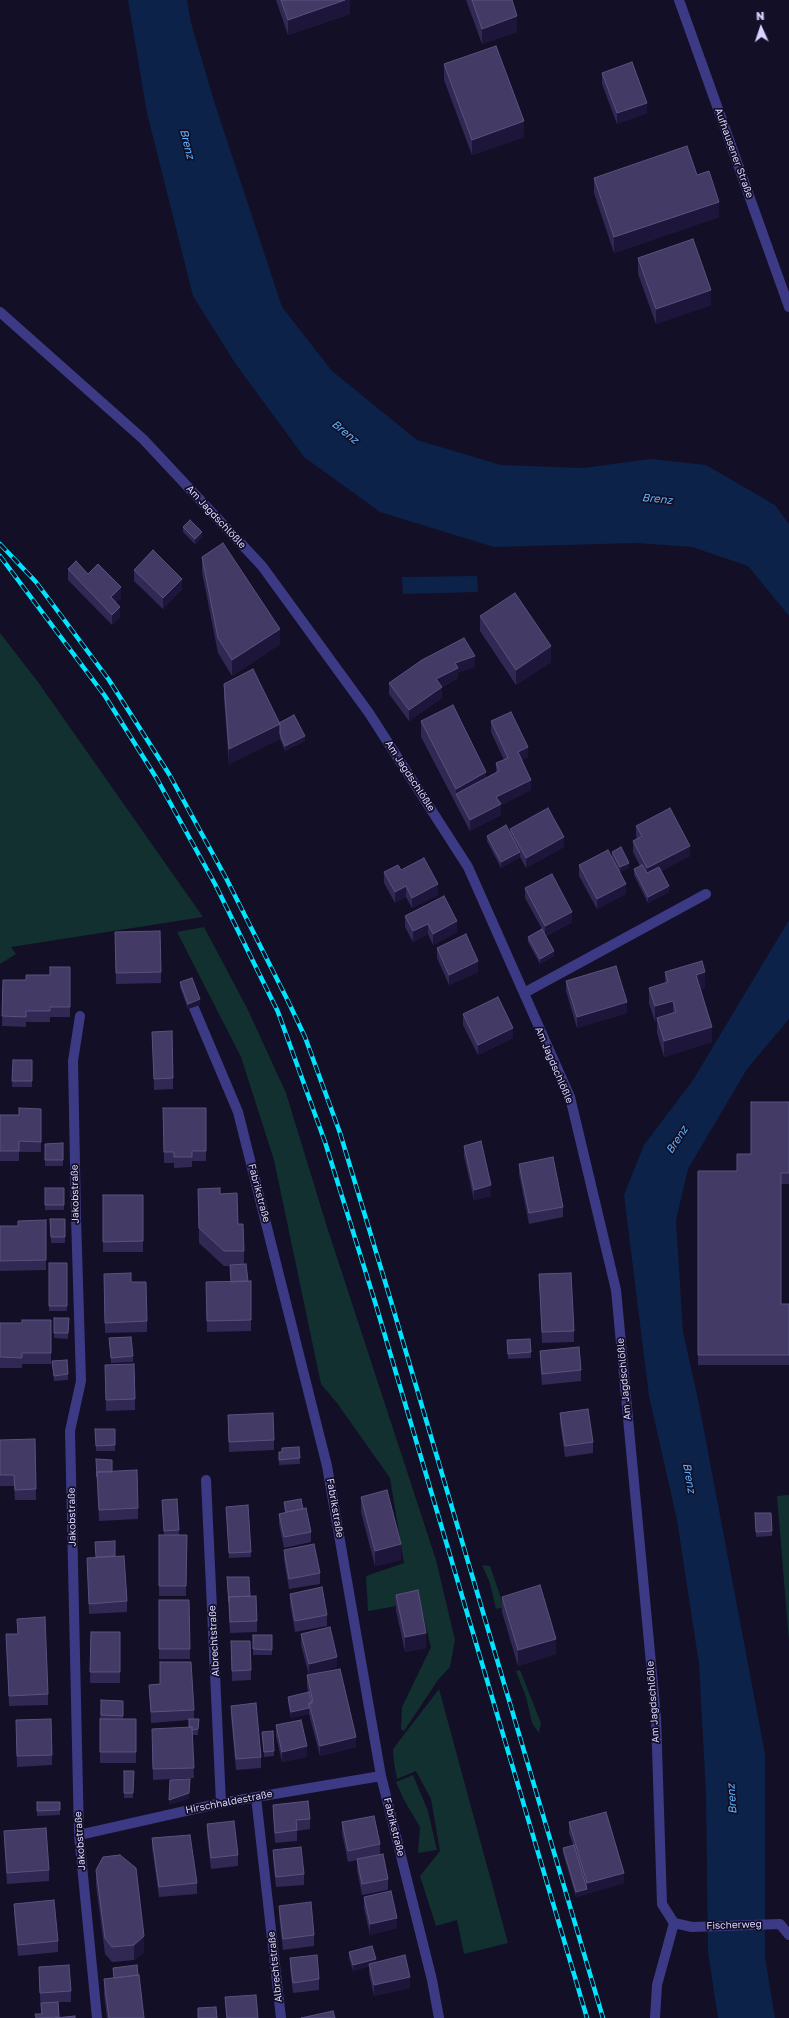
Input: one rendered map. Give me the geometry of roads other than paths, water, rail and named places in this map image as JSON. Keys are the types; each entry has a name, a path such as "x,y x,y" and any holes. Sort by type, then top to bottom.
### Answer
{"street":[{"name":"Aufhausener Straße","path":"679,0 789,307"},
{"name":"Am Jagdschlößle","path":"0,312 143,439 262,566 369,713 468,867 570,1097 616,1290 656,1717 662,1904 674,1923"},
{"path":"524,993 706,894"},
{"name":"Fabrikstraße","path":"194,1008 238,1112 327,1466 381,1776 432,1980 439,2018"},
{"name":"Jakobstraße","path":"80,1016 74,1061 76,1217 81,1380 70,1431 79,1835 97,2018"},
{"name":"Albrechtstraße","path":"206,1480 221,1803"},
{"name":"Hirschhaldestraße","path":"79,1835 221,1803 381,1776"},
{"name":"Albrechtstraße","path":"256,1797 281,2018"},
{"path":"656,2018 657,1985 674,1923"},
{"name":"Fischerweg","path":"674,1923 692,1927 780,1924 789,1935"}],"water":[{"name":"Brenz","path":"128,0 187,0 191,23 214,101 282,307 332,371 417,440 501,465 583,468 650,459 706,465 775,505 789,524 789,616 748,566 692,547 637,543 494,547 380,512 304,457 235,363 193,296 147,113"},
{"path":"477,576 478,592 403,594 402,577"},
{"name":"Brenz","path":"789,920 789,1019 747,1069 688,1169 676,1220 683,1332 699,1404 765,1754 765,1957 775,2018 718,2018 708,1952 706,1794 699,1664 677,1520 649,1396 624,1195 644,1145 693,1080"}],"railway":[{"path":"0,544 36,582 109,680 169,774 226,878 305,1037 340,1133 603,2018"},
{"path":"0,556 105,696 157,779 215,884 278,1012 325,1142 375,1302 587,2018"}]}
